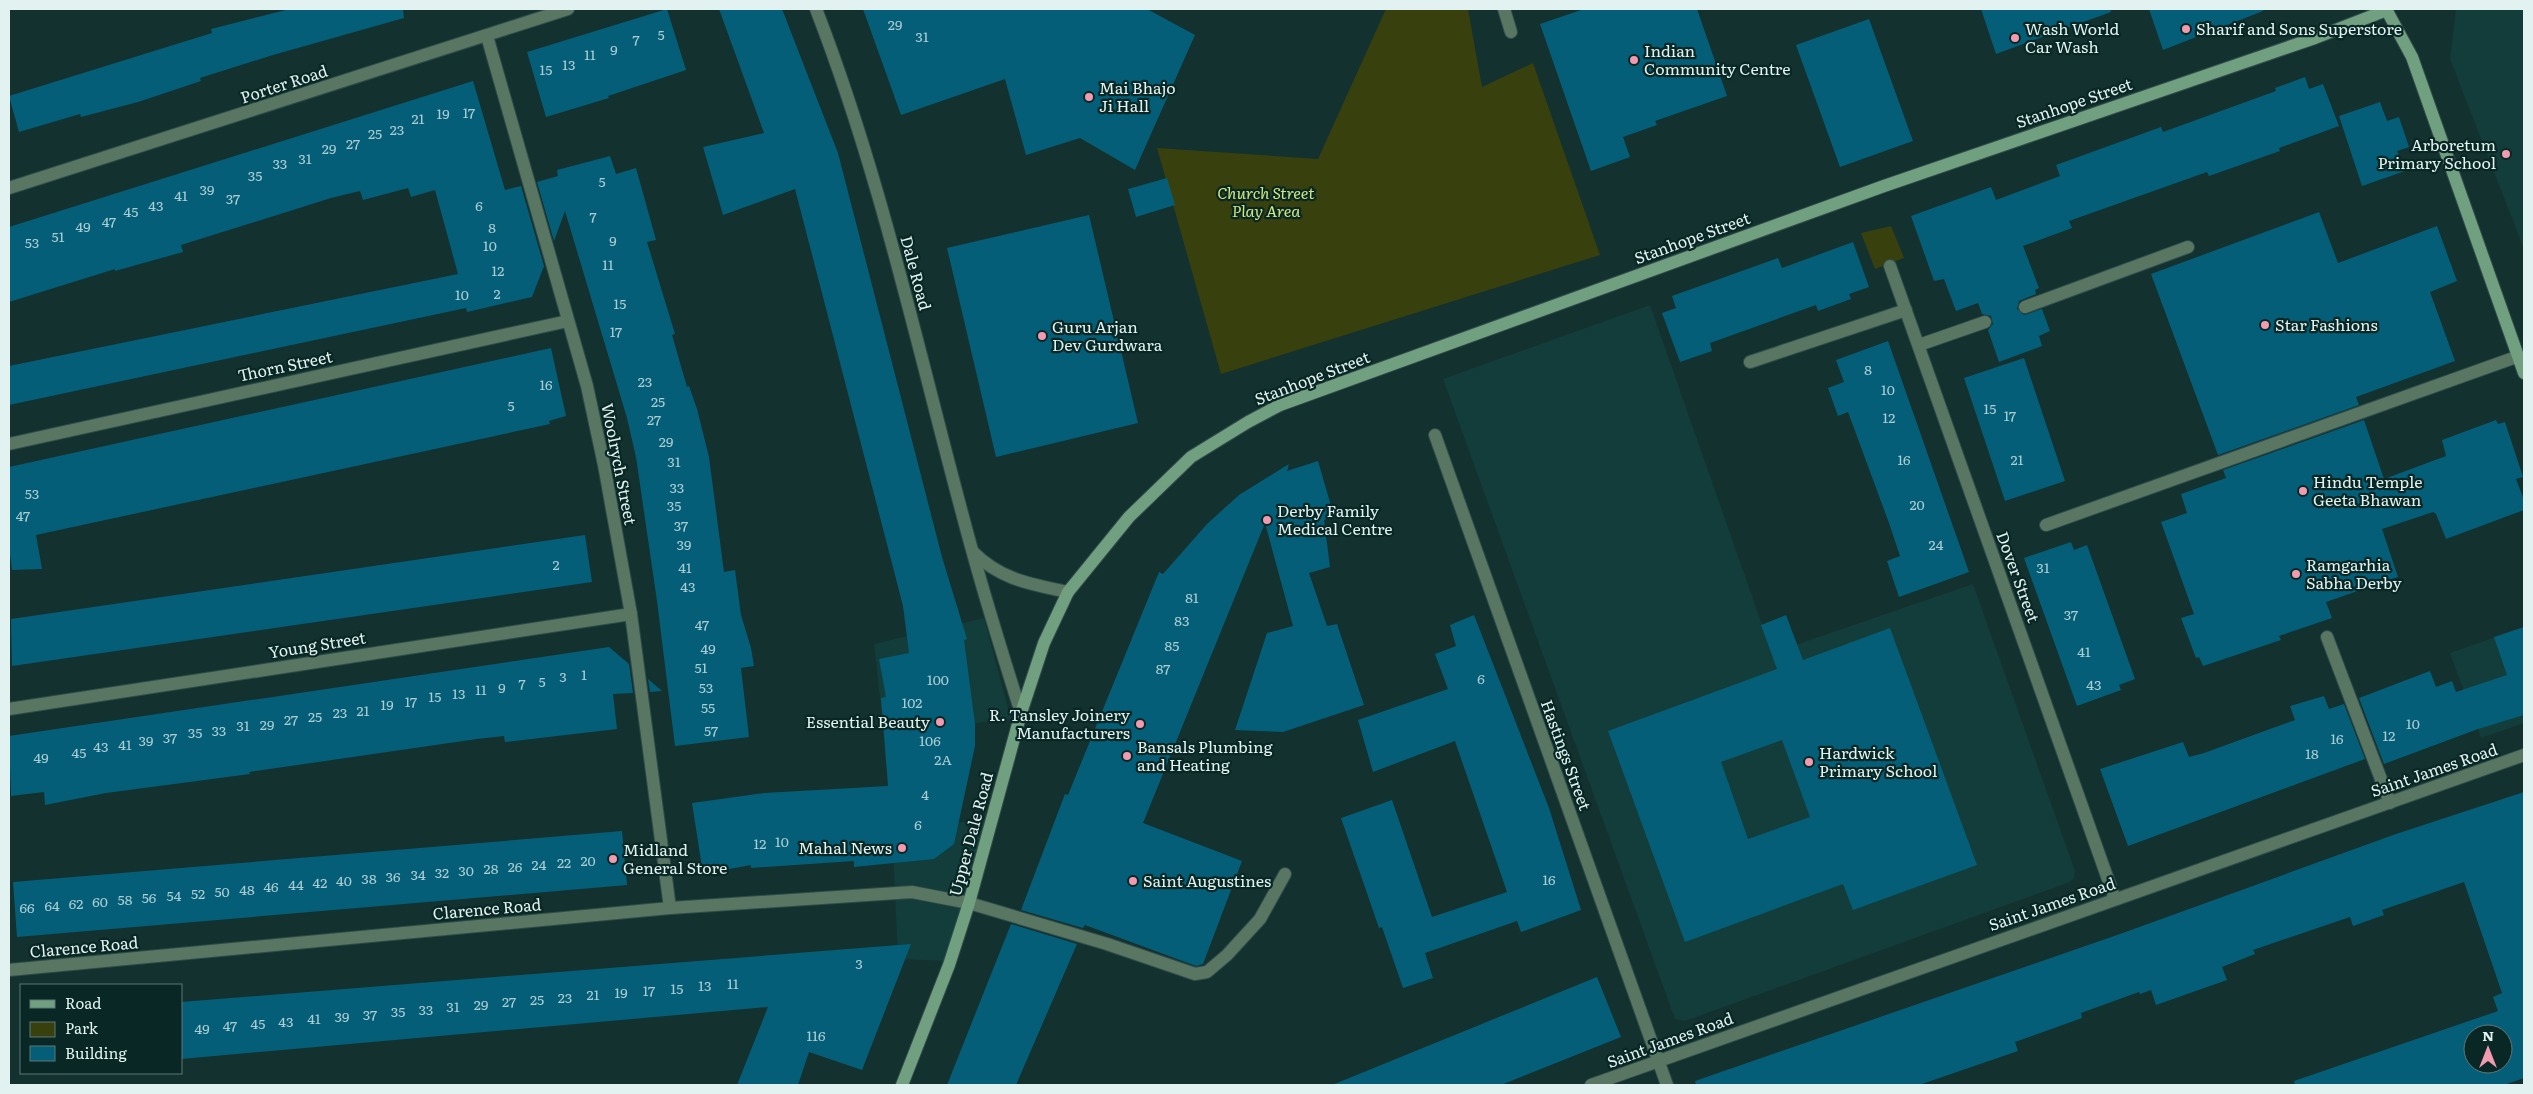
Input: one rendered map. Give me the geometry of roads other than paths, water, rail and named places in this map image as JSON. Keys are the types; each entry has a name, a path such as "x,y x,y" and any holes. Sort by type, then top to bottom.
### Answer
{"street":[{"name":"Porter Road","path":"9,188 568,9"},
{"name":"Dale Road","path":"816,9 831,48 888,227 972,550 1021,714"},
{"path":"1504,9 1511,32"},
{"path":"2387,9 2412,57 2524,373"},
{"name":"Stanhope Street","path":"1068,592 1130,517 1191,457 1248,422 1280,406 1893,182 2315,38 2387,9"},
{"name":"Woolrych Street","path":"487,36 587,386 604,465 631,614 670,908"},
{"path":"2025,307 2188,248"},
{"name":"Dover Street","path":"1890,266 2115,899"},
{"path":"1750,362 1906,310"},
{"name":"Thorn Street","path":"9,444 568,321"},
{"path":"1919,346 1985,322"},
{"path":"2046,526 2519,356"},
{"name":"Hastings Street","path":"1435,436 1667,1085"},
{"name":"Dale Road","path":"972,550 988,567 1007,577 1068,592"},
{"name":"Upper Dale Road","path":"902,1085 949,965 969,903 1021,714 1044,642 1068,592"},
{"name":"Young Street","path":"9,709 631,614"},
{"path":"2327,637 2390,803"},
{"name":"Saint James Road","path":"1591,1085 2524,756"},
{"name":"Clarence Road","path":"9,970 670,908 912,892 969,903 1107,944 1195,974 1207,972 1227,955 1260,919 1285,874"}],"place":[{"name":"Sharif and Sons Superstore","path":"2186,29"},
{"name":"Wash World Car Wash","path":"2015,38"},
{"name":"Indian Community Centre","path":"1634,60"},
{"name":"Mai Bhajo Ji Hall","path":"1089,97"},
{"name":"Arboretum Primary School","path":"2506,154"},
{"name":"Star Fashions","path":"2265,325"},
{"name":"Guru Arjan Dev Gurdwara","path":"1042,336"},
{"name":"Hindu Temple Geeta Bhawan","path":"2303,491"},
{"name":"Derby Family Medical Centre","path":"1267,520"},
{"name":"Ramgarhia Sabha Derby","path":"2296,574"},
{"name":"Essential Beauty","path":"940,722"},
{"name":"R. Tansley Joinery Manufacturers","path":"1140,724"},
{"name":"Bansals Plumbing and Heating","path":"1127,756"},
{"name":"Hardwick Primary School","path":"1809,762"},
{"name":"Mahal News","path":"902,848"},
{"name":"Midland General Store","path":"613,859"},
{"name":"Saint Augustines","path":"1133,881"}],"park label":[{"name":"Church Street Play Area","path":"1266,202"}]}
